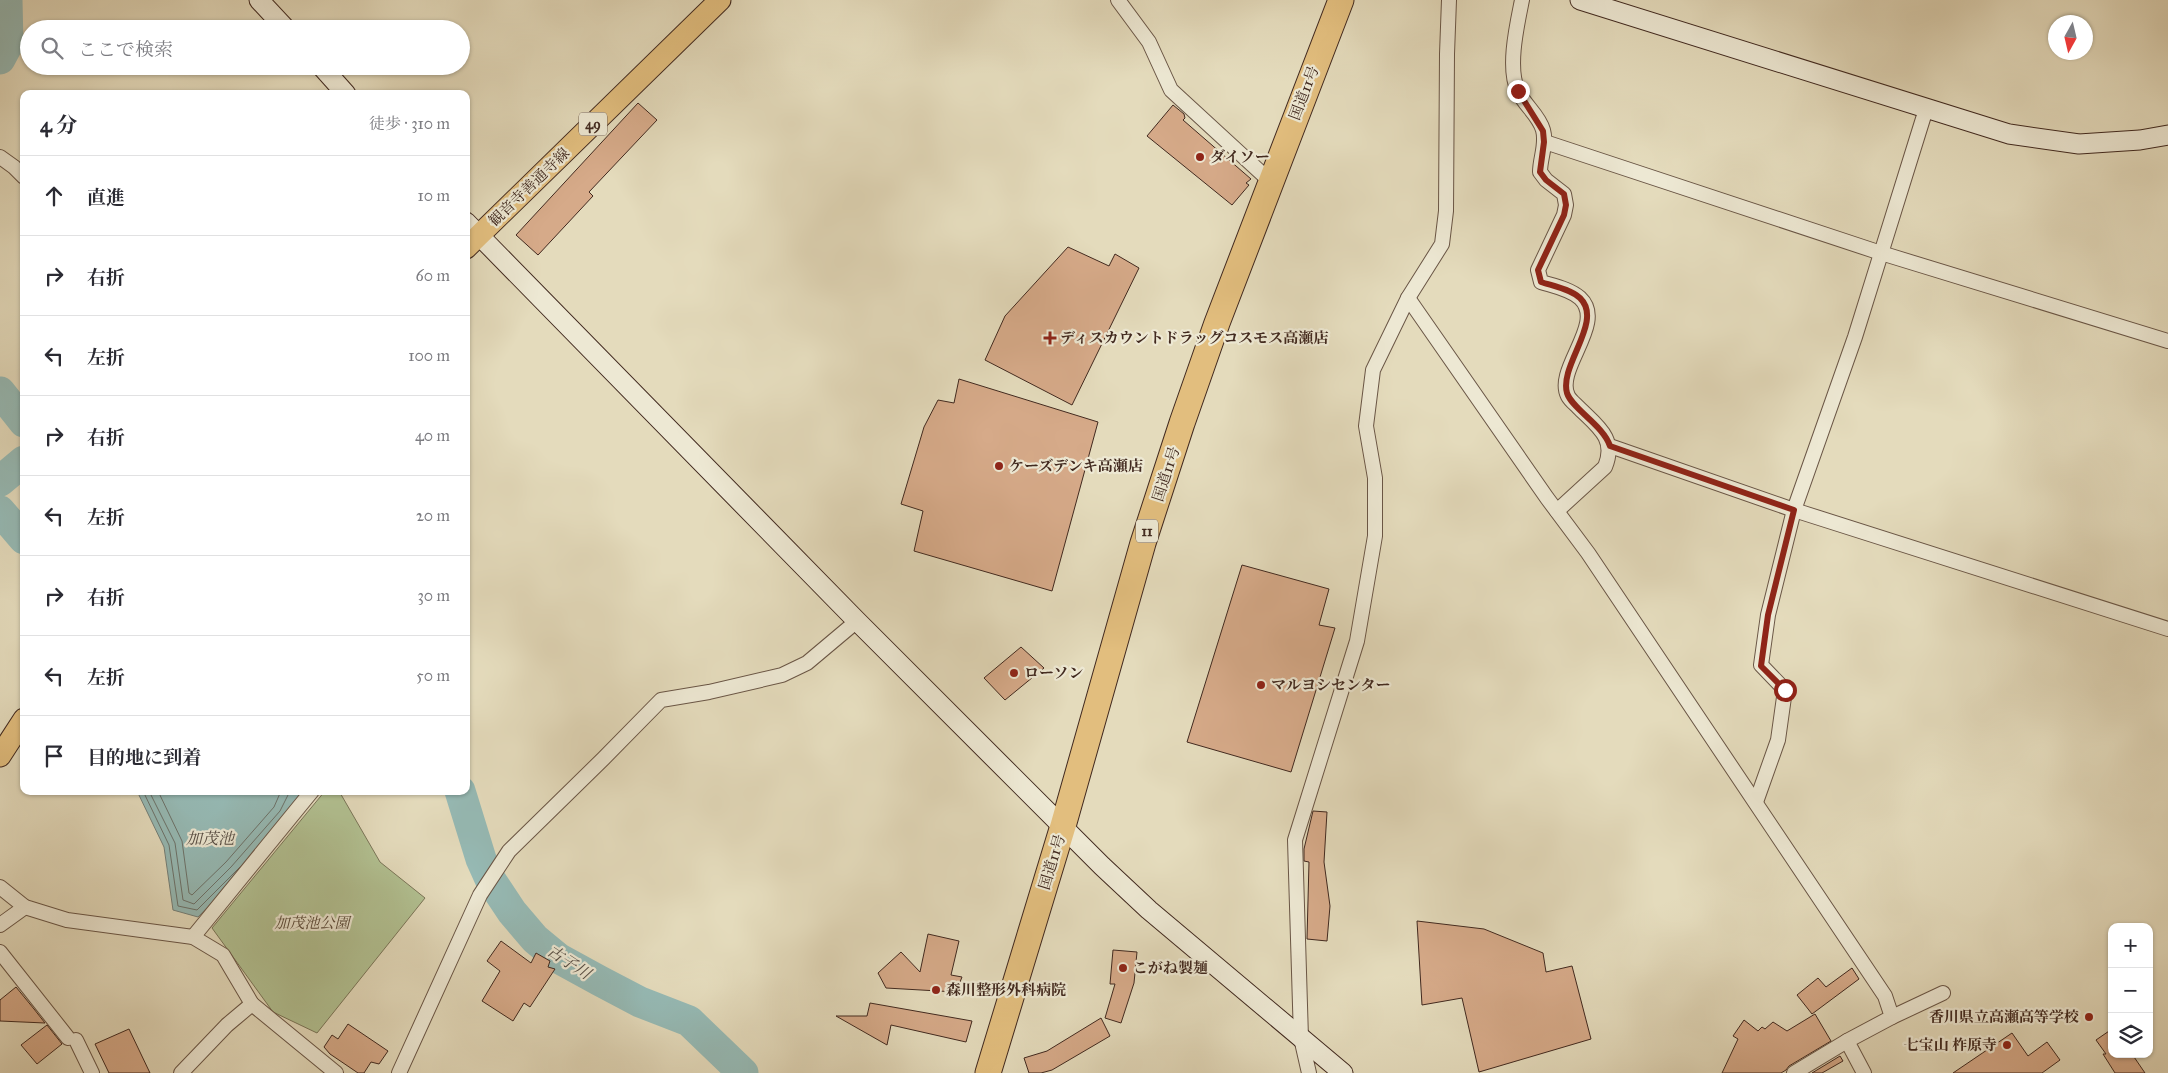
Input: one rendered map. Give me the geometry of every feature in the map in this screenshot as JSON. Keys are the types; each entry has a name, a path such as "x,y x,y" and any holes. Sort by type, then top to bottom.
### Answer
{"highway":[{"name":"国道11号","path":"988,1073 1063,826 1143,543 1216,323 1341,0"}],"main road":[{"name":"観音寺善通寺線","path":"471,235 720,0"},
{"path":"0,756 20,725"}],"street":[{"path":"259,0 278,20"},
{"path":"1118,0 1149,42 1171,90 1270,181"},
{"path":"1309,1073 1301,1038 1295,840 1357,641 1375,536 1375,478 1366,426 1373,370 1408,298 1442,244 1446,211 1449,0"},
{"path":"1522,0 1512,71 1518,91 1541,124 1544,142 1540,172 1546,180 1564,194 1566,205 1564,215 1538,270 1539,277 1541,282 1571,292 1581,299 1586,308 1587,319 1583,336 1566,376 1566,387 1568,396 1603,432 1610,446 1609,458 1605,468 1557,511"},
{"path":"1580,0 2009,134 2079,144 2140,140 2168,135"},
{"path":"329,75 342,90"},
{"path":"1756,802 1778,740 1785,690 1761,666 1768,615 1794,510 1855,337 1926,109"},
{"path":"1544,142 1881,253 2168,342"},
{"path":"0,157 20,173"},
{"path":"471,235 1149,910 1343,1073"},
{"path":"1408,298 1604,575 1885,996 1892,1017"},
{"path":"1610,446 1794,510 2168,629"},
{"path":"399,1073 480,895 509,851 604,759 661,700 708,692 782,675 807,663 857,621"},
{"path":"193,936 309,795"},
{"path":"0,887 26,907 67,920 193,936 223,955 252,1004 336,1073"},
{"path":"0,925 26,907"},
{"path":"0,952 72,1039 92,1073"},
{"path":"1794,1073 1847,1041 1943,993"},
{"path":"181,1073 227,1025 252,1004"},
{"path":"1847,1041 1864,1073"}],"green space":[{"name":"加茂池公園","path":"322,795 341,795 380,862 425,898 317,1033 273,1012 212,928"}],"water":[{"name":"加茂池","path":"139,795 300,795 290,817 239,875 198,917 173,910 164,847"}],"building":[{"path":"638,103 657,120 589,192 593,196 538,255 516,235"},
{"name":"ダイソー","path":"1173,105 1184,114 1185,118 1183,120 1251,179 1246,183 1249,185 1232,205 1147,136"},
{"name":"ディスカウントドラッグコスモス高瀬店","path":"1068,247 1109,266 1115,254 1139,268 1072,405 985,360 1005,316"},
{"name":"ケーズデンキ高瀬店","path":"959,379 1098,422 1052,591 914,551 923,511 901,504 924,427 938,400 954,403"},
{"name":"マルヨシセンター","path":"1242,565 1329,589 1319,625 1335,628 1291,772 1187,742"},
{"name":"ローソン","path":"1021,647 1044,668 1005,700 984,678"},
{"path":"1313,811 1327,812 1324,862 1330,906 1327,941 1307,939 1309,862 1304,861 1304,849"},
{"path":"1417,921 1484,929 1543,953 1546,972 1572,966 1591,1039 1479,1072 1462,998 1422,1005"},
{"path":"928,934 959,941 951,975 962,977 956,992 886,988 878,973 901,952 920,972"},
{"path":"501,941 531,963 536,953 550,961 548,967 555,969 530,1007 524,1003 513,1021 482,1001 500,971 487,961"},
{"path":"1113,950 1137,952 1134,983 1121,1023 1105,1018 1115,984 1110,984"},
{"path":"1852,968 1859,979 1812,1014 1797,995 1818,978 1826,987"},
{"path":"16,987 45,1023 0,1021 0,1000"},
{"path":"870,1003 972,1021 966,1042 891,1025 887,1045 836,1016 867,1016"},
{"path":"1815,1014 1831,1041 1789,1066 1786,1070 1781,1073 1722,1073 1738,1039 1733,1036 1744,1020 1758,1031 1762,1027 1765,1029 1773,1022 1787,1031"},
{"path":"1101,1018 1110,1036 1052,1070 1041,1073 1029,1073 1024,1058 1047,1051"},
{"path":"348,1024 388,1051 379,1064 371,1062 364,1073 358,1073 330,1054 324,1047 332,1035 338,1039"},
{"path":"47,1025 62,1044 37,1064 21,1045"},
{"path":"129,1029 150,1073 109,1073 95,1044"},
{"path":"2108,1032 2108,1058 2135,1058 2145,1073 2115,1073 2103,1054 2106,1054 2096,1040"},
{"name":"七宝山 柞原寺","path":"2012,1033 2028,1056 2047,1042 2060,1060 2042,1073 1953,1073"},
{"path":"1840,1056 1843,1061 1822,1073 1812,1073"}],"waterway":[{"name":"古子川","path":"0,59 8,44 7,0"},
{"name":"古子川","path":"0,392 20,417"},
{"name":"古子川","path":"0,481 20,464"},
{"name":"古子川","path":"0,511 20,534"},
{"name":"古子川","path":"461,795 481,859 490,879 512,912 535,939 558,958 600,981 640,1002 689,1021 743,1073"}],"place":[{"name":"ダイソー","path":"1200,157"},
{"name":"ディスカウントドラッグコスモス高瀬店","path":"1050,338"},
{"name":"ケーズデンキ高瀬店","path":"999,466"},
{"name":"ローソン","path":"1014,673"},
{"name":"マルヨシセンター","path":"1261,685"},
{"name":"こがね製麺","path":"1123,968"},
{"name":"森川整形外科病院","path":"936,990"},
{"name":"香川県立高瀬高等学校","path":"2089,1017"},
{"name":"七宝山 柞原寺","path":"2007,1045"}],"route":[{"path":"1518,91 1541,124 1543,131 1544,142 1540,172 1546,180 1564,194 1566,205 1564,215 1538,270 1539,277 1541,282 1571,292 1581,299 1586,308 1587,319 1583,336 1566,376 1568,396 1603,432 1610,446 1794,510 1768,615 1761,666 1785,690"}]}
